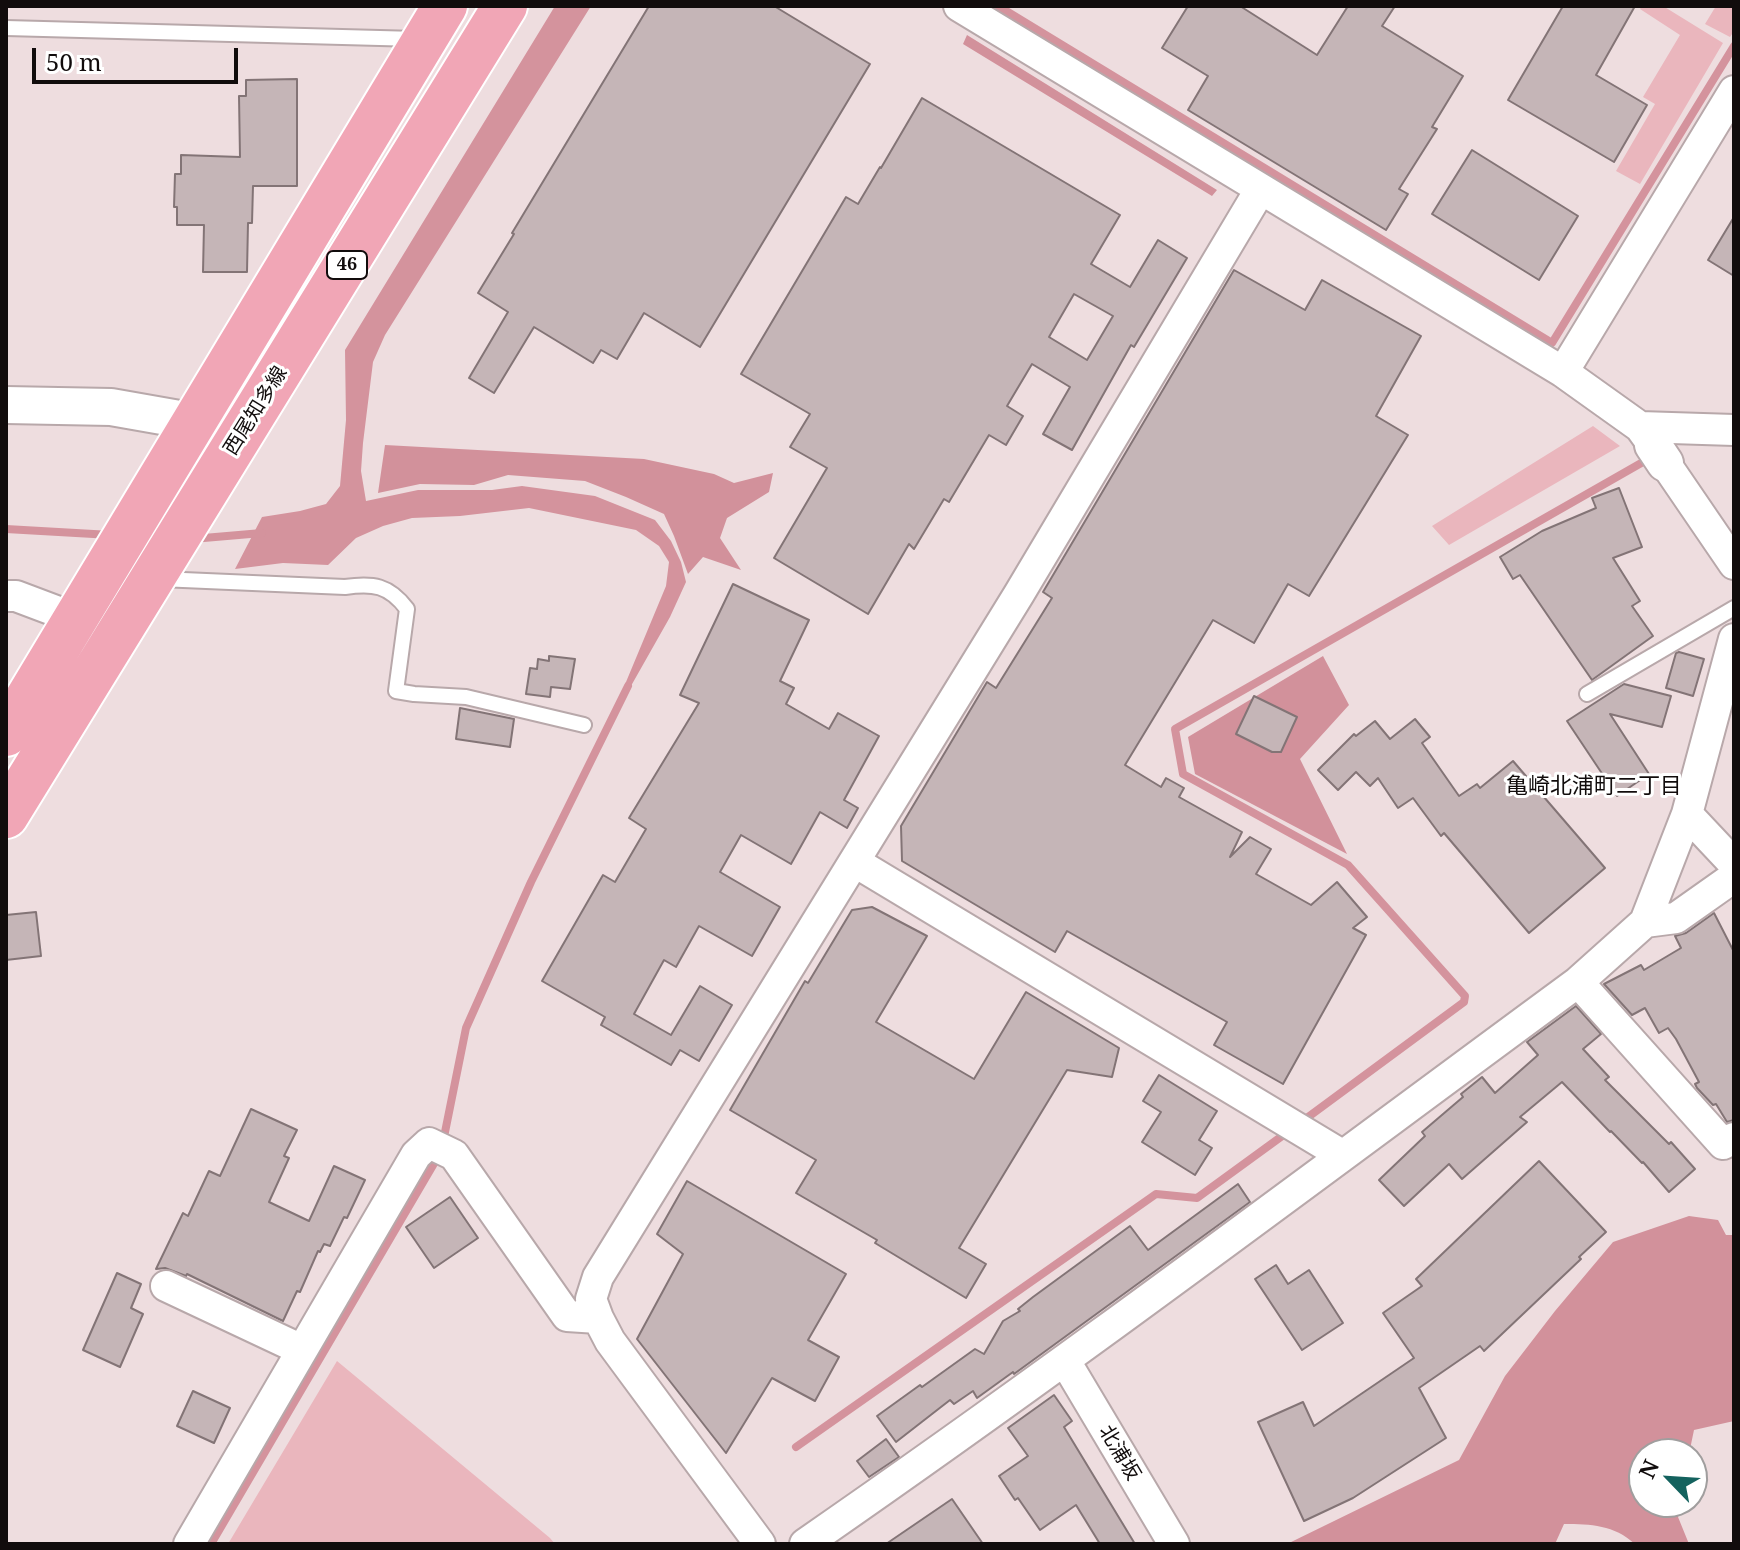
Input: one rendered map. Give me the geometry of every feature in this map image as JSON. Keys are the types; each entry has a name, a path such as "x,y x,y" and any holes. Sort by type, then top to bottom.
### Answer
{"main road":[{"name":"西尾知多線","path":"6,816 505,6"},
{"name":"46","path":"6,734 435,23"}],"street":[{"path":"959,6 1563,372 1652,445 1734,564"},
{"path":"1563,372 1734,91"},
{"path":"760,1544 610,1341 591,1299 598,1277 1019,594 1260,190"},
{"path":"6,405 111,407 245,431"},
{"path":"1652,445 1734,430"},
{"path":"6,596 16,596 77,619"},
{"path":"805,1544 1065,1361 1578,982 1645,922 1687,814 1734,639"},
{"path":"1687,814 1734,864"},
{"path":"855,862 1342,1155"},
{"path":"1645,922 1676,918 1734,877"},
{"path":"1578,982 1723,1144 1734,1138"},
{"path":"189,1544 416,1155 441,1149 567,1316 598,1318"},
{"path":"166,1286 302,1350"},
{"name":"北浦坂","path":"1065,1361 1174,1544"}],"lane":[{"path":"6,28 435,23"},
{"path":"167,553 345,587 364,584 383,588 396,594 407,609 396,691 466,697 584,725"},
{"path":"1587,694 1734,608"}],"shaded area":[{"path":"555,6 591,6 385,335 373,362 361,471 366,501 418,490 492,490 522,486 595,496 655,520 671,541 686,582 627,693 621,694 666,586 669,562 659,546 636,530 529,508 412,518 356,538 328,565 283,563 235,569 262,517 326,504 340,486 346,420 345,350"},
{"path":"1642,6 1663,6 1723,43 1640,184 1616,171 1655,104 1643,97 1680,35 1640,9"},
{"path":"1716,6 1734,6 1734,31 1730,37 1705,24"},
{"path":"967,35 1217,190 1212,196 963,44"},
{"path":"1593,426 1620,446 1449,545 1432,526"},
{"path":"385,445 644,459 714,474 734,483 773,473 769,492 727,518 720,538 741,570 703,557 688,574 664,514 585,481 508,475 474,485 420,484 378,493"},
{"path":"1323,656 1349,705 1300,759 1347,854 1195,774 1188,737"},
{"path":"1689,1216 1718,1220 1726,1235 1734,1235 1734,1421 1694,1430 1692,1438 1628,1438 1628,1518 1678,1518 1689,1544 1635,1544 1619,1533 1602,1527 1564,1524 1555,1544 1287,1544 1459,1460 1505,1376 1613,1242"},
{"path":"337,1361 550,1538 555,1544 228,1544"}],"building":[{"path":"649,6 774,6 870,64 700,347 644,313 617,359 601,350 593,363 534,327 494,393 469,378 508,312 478,293"},
{"path":"1188,6 1240,6 1317,55 1348,6 1395,6 1382,26 1463,76 1432,127 1437,129 1399,189 1408,194 1386,230 1188,110 1208,76 1162,48"},
{"path":"1563,6 1635,6 1596,75 1647,105 1614,162 1508,100"},
{"path":"297,79 297,186 253,186 252,223 248,223 247,272 203,272 204,225 177,225 175,174 181,174 181,155 240,157 239,96 246,96 246,80"},
{"path":"922,98 1120,215 1091,264 1130,287 1158,240 1187,258 1134,347 1131,345 1072,450 1043,434 1070,387 1032,364 1007,406 1023,416 1006,445 989,435 949,502 944,499 914,549 909,544 868,614 774,558 827,468 790,447 810,414 741,374 846,197 858,204","holes":["1074,294 1113,316 1087,360 1049,337"]},
{"path":"1472,150 1578,216 1539,280 1432,214"},
{"path":"1734,217 1734,276 1708,260"},
{"path":"1234,270 1305,310 1322,280 1421,336 1376,416 1408,435 1309,596 1288,584 1254,643 1213,620 1125,765 1161,787 1166,778 1184,788 1179,797 1242,832 1230,857 1250,837 1271,849 1256,874 1311,905 1337,882 1367,917 1353,928 1366,935 1283,1084 1214,1045 1227,1022 1067,931 1055,952 902,861 901,826 987,682 996,688 1052,598 1043,592"},
{"path":"1619,488 1642,547 1613,558 1640,601 1632,606 1653,636 1592,680 1520,575 1513,579 1500,557 1542,531 1596,508 1592,498"},
{"path":"733,584 809,620 780,681 794,688 786,704 829,729 838,713 879,736 844,800 858,808 847,828 820,812 791,864 741,835 720,872 780,907 752,956 699,926 676,967 664,960 634,1014 671,1035 700,986 732,1005 699,1061 680,1050 671,1065 601,1025 605,1017 542,981 603,875 615,882 646,829 629,818 699,703 680,695"},
{"path":"1676,653 1704,659 1693,696 1666,688"},
{"path":"549,656 575,659 570,689 551,687 550,697 526,694 530,668 537,669 538,659 549,661"},
{"path":"1624,684 1671,696 1662,727 1610,714 1649,774 1617,796 1567,721"},
{"path":"1254,696 1297,717 1281,752 1272,752 1236,734"},
{"path":"460,708 514,719 510,747 456,739"},
{"path":"1415,719 1430,737 1422,743 1459,796 1477,784 1480,788 1513,761 1605,868 1529,933 1444,833 1441,836 1413,798 1398,808 1378,778 1370,786 1356,772 1338,790 1318,770 1354,734 1356,736 1375,721 1390,739"},
{"path":"872,907 927,936 876,1022 974,1079 1026,992 1119,1048 1112,1077 1067,1070 959,1248 986,1264 966,1298 875,1243 877,1240 796,1193 816,1160 730,1110 805,981 808,983 852,910"},
{"path":"36,912 41,956 6,960 6,915"},
{"path":"1714,913 1734,952 1734,1120 1727,1122 1716,1104 1713,1105 1697,1088 1695,1084 1699,1082 1668,1028 1659,1033 1645,1008 1632,1015 1604,984 1641,965 1644,970 1681,948 1675,936 1686,933"},
{"path":"1576,1006 1601,1034 1583,1049 1609,1077 1605,1080 1695,1169 1669,1192 1562,1082 1520,1117 1527,1122 1462,1179 1449,1164 1404,1206 1379,1180 1425,1136 1422,1132 1482,1077 1495,1093 1538,1055 1527,1042"},
{"path":"1159,1075 1217,1111 1199,1140 1212,1148 1195,1175 1142,1142 1161,1112 1143,1101"},
{"path":"251,1109 297,1130 284,1156 289,1158 269,1202 309,1221 334,1166 365,1180 330,1246 324,1244 318,1251 283,1321 187,1274 165,1268 156,1269 183,1213 188,1216 209,1171 220,1176"},
{"path":"1539,1161 1606,1232 1484,1351 1480,1346 1419,1388 1446,1438 1353,1498 1304,1521 1258,1422 1303,1402 1314,1426 1414,1358 1383,1313 1422,1286 1416,1279"},
{"path":"687,1181 846,1274 808,1340 839,1357 815,1401 772,1378 726,1453 637,1339 683,1254 657,1234"},
{"path":"1238,1184 1250,1202 977,1398 973,1391 954,1404 950,1400 896,1442 877,1416 975,1349 984,1354 1003,1321 1130,1226 1148,1250"},
{"path":"450,1197 478,1238 434,1268 406,1227"},
{"path":"1276,1265 1288,1284 1309,1270 1343,1323 1302,1350 1255,1279"},
{"path":"117,1273 141,1284 131,1308 143,1314 120,1367 83,1350"},
{"path":"193,1391 230,1408 214,1443 177,1426"},
{"path":"1054,1395 1072,1421 1064,1427 1135,1544 1100,1544 1076,1505 1040,1530 999,1476 1028,1456 1008,1428"},
{"path":"886,1439 899,1457 869,1477 857,1461"},
{"path":"952,1499 983,1544 886,1544"}],"waterway":[{"path":"998,6 1552,343 1734,46"},
{"path":"1300,1123 1464,1002 1465,996 1348,865 1183,774 1175,729 1650,458"},
{"path":"6,529 111,535"},
{"path":"192,539 262,533"},
{"path":"443,1142 466,1028 531,882 628,686"},
{"path":"796,1447 1156,1194 1197,1198 1289,1131"},
{"path":"211,1544 439,1155"}],"district":[{"name":"亀崎北浦町二丁目","path":"1594,787"}]}
